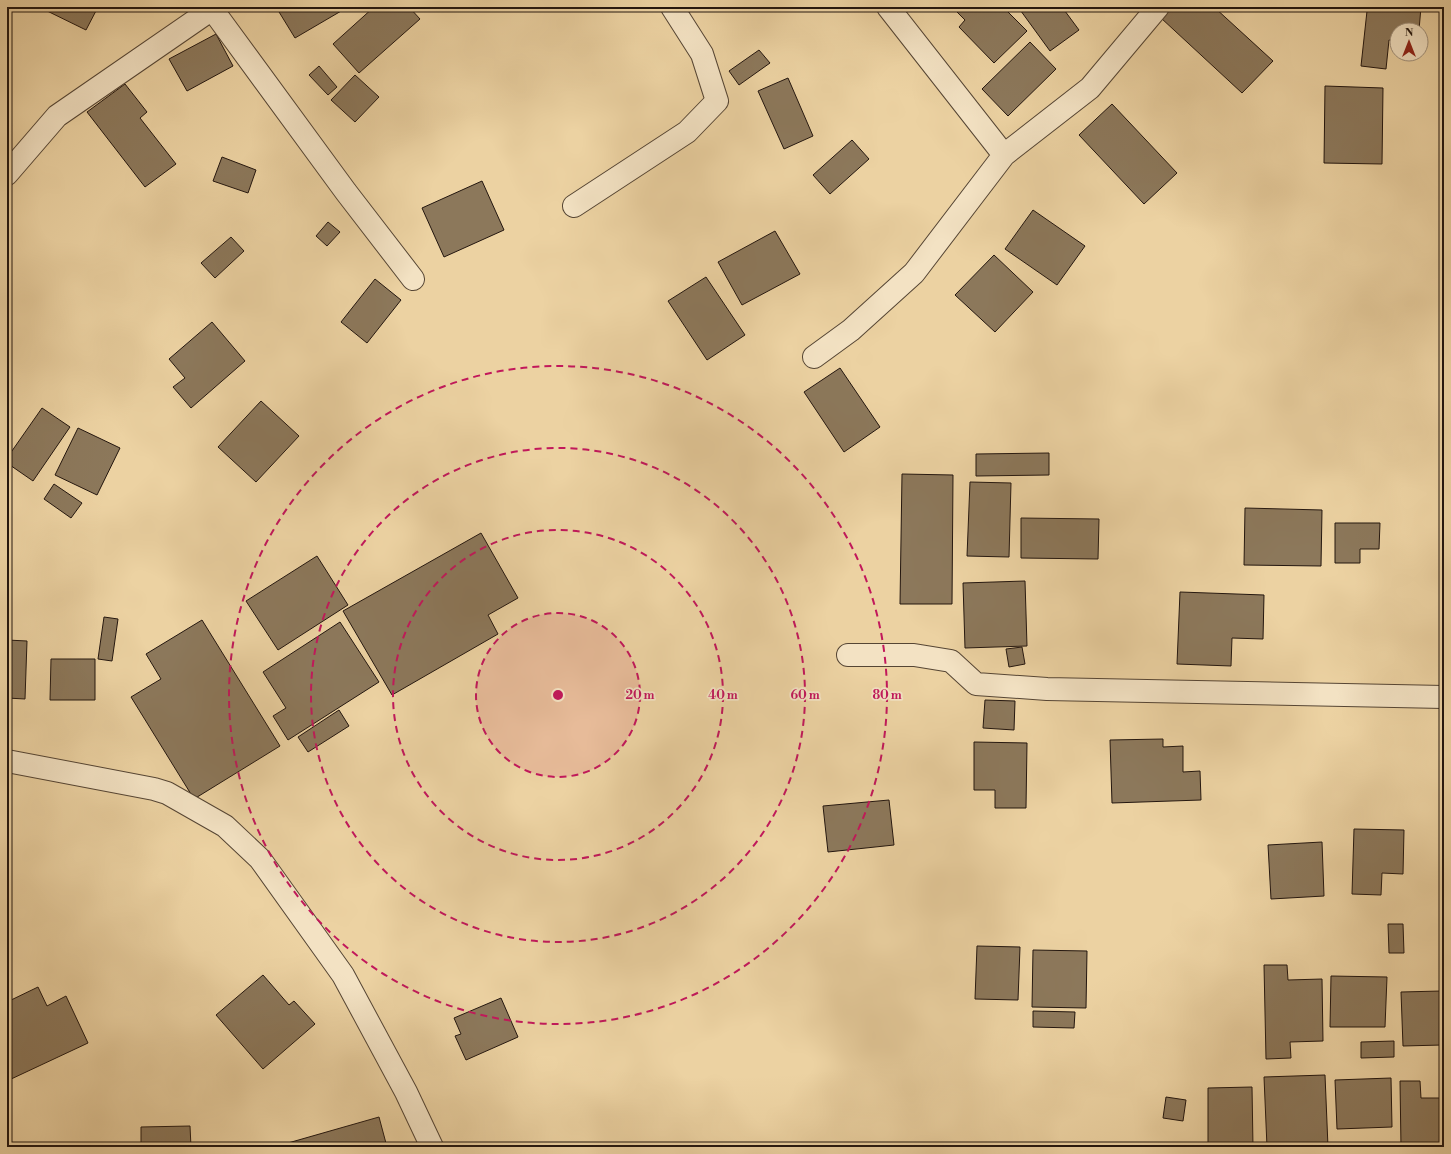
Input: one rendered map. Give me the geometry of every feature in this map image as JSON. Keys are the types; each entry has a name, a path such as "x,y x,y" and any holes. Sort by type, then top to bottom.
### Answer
{"street":[{"path":"574,206 687,132 717,101 702,54 672,7"},
{"path":"888,7 1004,155"},
{"path":"814,357 851,330 914,273 1004,155 1090,88 1158,7"},
{"path":"7,174 57,116 213,8 346,192 413,279"},
{"path":"848,655 914,655 951,661 976,684 1046,689 1444,697"},
{"path":"7,761 154,789 167,793 225,826 260,859 343,975 406,1092 432,1147"}],"building":[{"path":"39,7 98,7 86,30"},
{"path":"276,7 348,7 295,38"},
{"path":"374,7 409,7 420,19 359,73 333,44"},
{"path":"952,7 1003,7 1027,31 994,63 959,27 965,20"},
{"path":"1018,7 1062,7 1079,30 1050,51"},
{"path":"1172,7 1214,7 1273,61 1242,93 1161,18"},
{"path":"1349,7 1421,7 1420,22 1389,22 1386,69 1361,66 1367,11 1349,9"},
{"path":"216,34 233,66 187,91 169,59"},
{"path":"1030,42 1056,69 1008,116 982,89"},
{"path":"759,50 770,63 739,85 729,71"},
{"path":"319,66 337,87 328,95 309,75"},
{"path":"355,75 379,97 355,122 331,100"},
{"path":"788,78 813,136 784,149 758,91"},
{"path":"125,84 147,112 140,118 176,164 145,187 87,112"},
{"path":"1325,86 1383,88 1382,164 1324,163"},
{"path":"1112,104 1177,173 1144,204 1079,135"},
{"path":"852,140 869,159 830,194 813,175"},
{"path":"222,157 256,170 248,193 213,181"},
{"path":"482,181 504,230 444,257 422,208"},
{"path":"1033,210 1085,246 1057,285 1005,249"},
{"path":"328,222 340,232 327,246 316,236"},
{"path":"775,231 800,274 742,305 718,262"},
{"path":"231,237 244,251 215,278 201,263"},
{"path":"994,255 1033,292 995,332 955,295"},
{"path":"706,277 745,335 707,360 668,301"},
{"path":"375,279 401,300 367,343 341,322"},
{"path":"212,322 245,361 191,408 173,387 185,378 169,359"},
{"path":"840,368 880,427 844,452 804,392"},
{"path":"261,401 299,436 256,482 218,447"},
{"path":"42,408 70,427 33,481 7,463 7,458"},
{"path":"78,428 120,448 97,495 55,475"},
{"path":"1049,453 1049,475 976,476 976,454"},
{"path":"902,474 953,475 952,604 900,604"},
{"path":"970,482 1011,483 1009,557 967,556"},
{"path":"54,484 82,503 71,518 44,499"},
{"path":"1245,508 1322,510 1321,566 1244,565"},
{"path":"1021,518 1099,519 1098,559 1021,558"},
{"path":"1335,523 1380,523 1379,549 1360,549 1360,563 1335,563"},
{"path":"481,533 518,598 488,615 498,634 392,695 343,611"},
{"path":"317,556 348,605 278,650 246,601"},
{"path":"1025,581 1027,646 965,648 963,583"},
{"path":"1180,592 1264,595 1263,639 1232,638 1231,666 1177,664"},
{"path":"104,617 118,619 112,661 98,659"},
{"path":"202,620 280,746 194,799 131,697 161,679 146,654"},
{"path":"340,622 379,682 288,740 273,716 286,708 263,672"},
{"path":"7,640 27,641 25,699 7,698"},
{"path":"1022,647 1025,664 1009,667 1006,649"},
{"path":"51,659 95,659 95,700 50,700"},
{"path":"985,700 1015,701 1014,730 983,728"},
{"path":"339,710 349,726 308,752 298,737"},
{"path":"1163,739 1163,747 1183,746 1183,772 1200,771 1201,800 1112,803 1110,740"},
{"path":"974,742 1027,743 1026,808 995,808 995,790 974,790"},
{"path":"889,800 894,845 828,852 823,806"},
{"path":"1354,829 1404,830 1403,874 1382,873 1381,895 1352,894"},
{"path":"1322,842 1324,896 1271,899 1268,845"},
{"path":"1388,924 1403,924 1404,953 1389,953"},
{"path":"977,946 1020,947 1018,1000 975,999"},
{"path":"1033,950 1087,951 1086,1008 1032,1007"},
{"path":"1264,965 1287,965 1288,980 1322,979 1323,1041 1290,1042 1291,1058 1266,1059"},
{"path":"263,975 289,1005 294,1001 315,1024 263,1069 216,1015"},
{"path":"1331,976 1387,977 1385,1027 1330,1027"},
{"path":"38,987 47,1006 66,996 88,1043 9,1080 7,1075 7,1002"},
{"path":"1441,991 1442,1045 1403,1046 1401,992"},
{"path":"501,998 518,1037 466,1060 455,1036 461,1034 454,1018"},
{"path":"1033,1011 1075,1012 1074,1028 1033,1027"},
{"path":"1394,1041 1394,1057 1361,1058 1361,1042"},
{"path":"1325,1075 1328,1147 1267,1147 1264,1077"},
{"path":"1391,1078 1392,1127 1337,1129 1335,1080"},
{"path":"1400,1081 1420,1081 1421,1098 1444,1098 1444,1147 1401,1147"},
{"path":"1252,1087 1253,1147 1208,1147 1208,1088"},
{"path":"1166,1097 1186,1100 1183,1121 1163,1118"},
{"path":"379,1117 387,1147 289,1147 288,1143"},
{"path":"190,1126 191,1147 141,1147 141,1127"}]}
